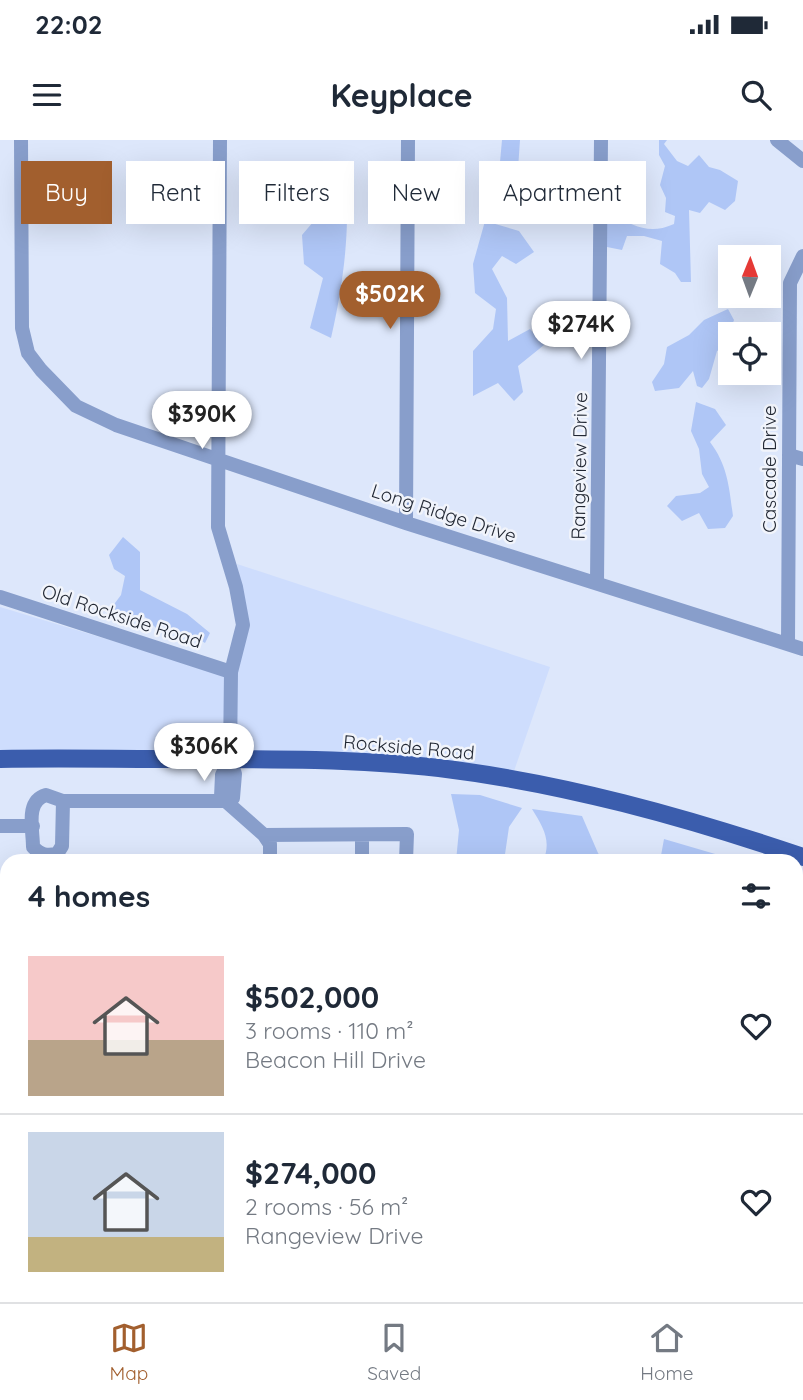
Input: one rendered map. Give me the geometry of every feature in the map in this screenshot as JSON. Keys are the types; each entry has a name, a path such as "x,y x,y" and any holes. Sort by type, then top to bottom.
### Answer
{"main road":[{"name":"Rockside Road","path":"0,759 230,758 439,768 545,785 646,808 793,854"}],"street":[{"name":"Long Ridge Drive","path":"21,140 22,328 28,353 76,406 116,425 406,523 803,649"},
{"path":"63,801 62,846 57,854 40,854 33,847 32,805 38,797 46,795 63,801 226,801 233,798 235,774 230,758 231,672 243,625 236,587 219,527 220,140"},
{"path":"406,523 408,140"},
{"name":"Rangeview Drive","path":"597,582 601,140"},
{"path":"778,140 803,161"},
{"name":"Cascade Drive","path":"788,644 796,457 790,283 803,256"},
{"name":"Old Rockside Road","path":"0,597 231,672"},
{"path":"226,801 264,835 270,844 270,854"},
{"path":"0,826 33,826"},
{"path":"264,835 407,834 406,854"},
{"path":"362,835 362,854"}],"shaded area":[{"path":"502,140 520,140 519,161 500,161"},
{"path":"659,140 667,140 664,144 677,161 688,166 699,155 709,167 738,181 735,201 725,210 709,202 700,213 689,210 691,282 681,282 675,273 660,264 662,241 644,236 627,236 622,250 607,247 604,224 631,224 656,229 674,224 675,216 665,212 666,198 660,185 665,166 659,155"},
{"path":"311,224 347,224 342,277 331,338 310,328 323,278 304,264 302,235"},
{"path":"484,224 495,224 519,231 534,252 516,264 502,256 492,269 507,298 508,341 530,329 544,345 518,366 523,392 514,401 498,383 473,396 473,351 493,329 496,309 475,293 473,264"},
{"path":"728,309 734,320 718,322 718,350 709,379 702,388 697,386 693,371 679,388 655,391 652,382 664,364 667,347 689,335 704,320"},
{"path":"696,402 715,409 726,425 710,442 721,460 729,486 733,516 725,528 708,529 699,513 682,521 667,506 676,496 700,493 709,487 702,474 699,449 691,431"},
{"path":"123,537 140,552 140,590 187,614 210,633 205,643 193,636 157,629 141,613 126,623 109,611 121,595 125,576 114,569 109,555"},
{"path":"237,564 550,667 513,774 0,752 0,607 236,678 249,625"},
{"path":"451,794 480,795 522,808 509,827 505,854 457,854 459,830"},
{"path":"532,809 582,816 599,854 546,854 543,828"},
{"path":"664,839 715,854 661,854"}]}
